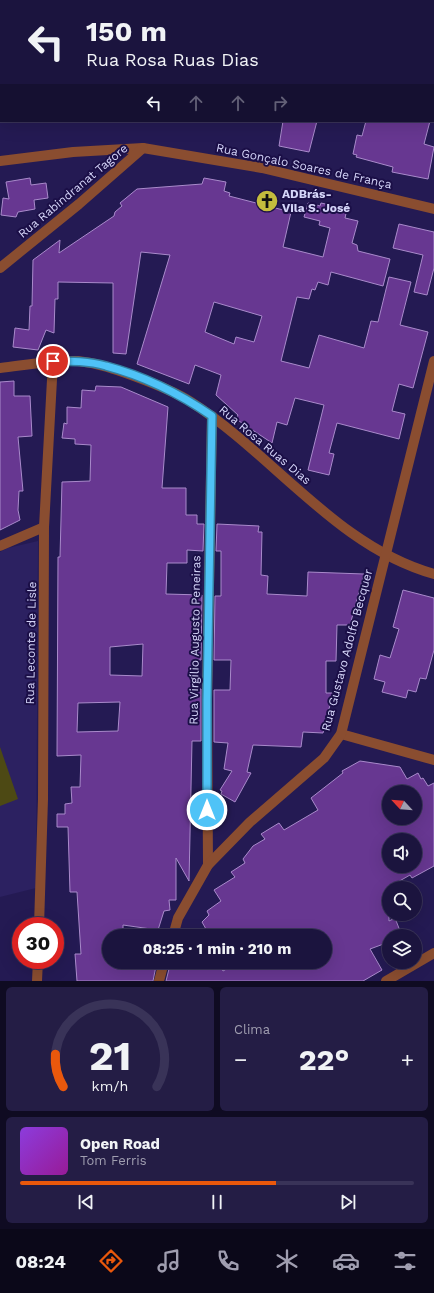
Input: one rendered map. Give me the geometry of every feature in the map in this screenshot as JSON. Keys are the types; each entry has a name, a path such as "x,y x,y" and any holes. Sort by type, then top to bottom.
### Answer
{"street":[{"name":"Rua Gonçalo Soares de França","path":"0,161 73,152 143,148 262,168 434,209"},
{"name":"Rua Rabindranat Tagore","path":"0,268 79,204 143,148"},
{"name":"Rua Rosa Ruas Dias","path":"0,368 53,361 79,362 106,366 176,393 212,416 328,514 386,556 412,568 434,574"},
{"name":"Rua Leconte de Lisle","path":"39,917 43,799 44,527 53,361"},
{"name":"Rua Gustavo Adolfo Becquer","path":"174,929 178,918 208,865 250,822 324,758 340,734 431,390 434,361"},
{"name":"Rua Virgílio Augusto Peneiras","path":"208,865 207,700 212,416"},
{"path":"0,546 44,527"},
{"path":"340,734 434,760"},
{"path":"386,981 401,977 434,953"},
{"path":"37,981 38,969"},
{"path":"159,981 162,969"}],"shaded area":[{"path":"38,541 36,888 0,897 0,552 8,548"},
{"path":"0,747 18,799 0,806"}],"building":[{"path":"283,122 317,122 309,152 279,146"},
{"path":"366,122 430,122 424,144 434,147 428,179 392,172 393,167 356,157 357,155 353,154 357,135 362,136"},
{"path":"30,178 31,185 46,183 48,198 34,200 35,209 18,212 16,217 1,215 3,198 9,199 6,182"},
{"path":"204,178 226,182 224,191 230,193 229,196 291,212 283,247 323,257 330,228 319,225 320,221 304,217 308,203 320,206 321,203 347,209 345,218 358,221 352,243 357,245 358,251 390,259 383,286 331,272 328,285 318,282 315,290 312,289 309,299 297,297 281,361 309,368 319,335 364,348 371,321 378,322 389,277 411,282 400,325 428,332 413,388 399,384 392,411 405,414 399,439 337,423 329,453 334,454 329,475 308,470 324,405 295,398 287,425 277,422 272,443 236,419 238,415 216,395 221,375 195,365 189,384 137,364 170,255 141,252 126,354 113,353 113,283 58,282 58,299 55,299 54,333 46,330 38,350 13,347 15,328 29,330 30,306 32,306 33,260 60,240 59,253 114,216 115,212 122,206 120,203 137,189 202,184","holes":["214,302 262,316 254,342 236,337 234,344 205,332"]},
{"path":"399,224 434,232 434,268 427,295 414,292 423,255 393,248"},
{"path":"14,381 14,396 30,396 32,436 18,437 23,491 19,491 18,510 20,520 0,530 0,382"},
{"path":"96,386 121,387 168,407 162,488 186,488 186,515 197,515 197,524 204,524 203,551 187,550 187,563 167,563 166,594 202,595 201,660 194,660 193,689 201,689 201,741 192,741 189,881 176,858 176,900 169,900 170,910 164,911 158,929 123,925 123,929 102,929 102,969 155,969 153,981 77,981 75,954 81,954 77,892 70,892 68,827 57,827 57,814 65,814 65,804 72,803 71,787 80,787 81,755 57,756 58,557 60,557 62,482 90,481 91,445 75,444 75,439 62,438 64,423 67,424 67,407 81,408 82,390 95,391","holes":["143,644 142,676 110,675 110,647","120,702 118,731 77,732 78,703"]},
{"path":"217,524 259,526 258,532 262,532 261,575 268,576 267,594 307,596 308,572 364,574 350,625 337,625 336,661 326,661 326,693 333,693 323,733 303,732 301,747 253,745 247,772 251,773 235,802 221,794 222,791 220,790 232,771 224,769 228,743 214,742 214,690 230,690 231,660 214,660 215,596 221,596 221,551 216,551"},
{"path":"403,590 434,598 434,650 426,679 420,678 416,692 408,690 406,698 382,692 385,682 374,679 380,655 390,658 399,629 393,627"},
{"path":"360,761 400,767 407,779 418,773 421,779 423,778 428,786 434,783 434,866 422,873 422,833 382,833 382,873 421,873 412,878 410,875 400,881 382,881 382,921 396,921 399,929 382,929 382,945 370,949 382,970 363,981 166,981 169,969 222,969 223,971 227,969 332,969 332,929 206,929 202,922 209,915 207,911 221,901 214,890 235,877 231,872 245,863 243,859 253,846 265,839 261,834 279,823 284,830 318,810 311,798 343,773 342,771"}],"place":[{"name":"ADBrás- Vila S. José","path":"267,201"}],"route":[{"path":"53,361 79,362 106,366 176,393 212,416 209,487 207,810"}]}
